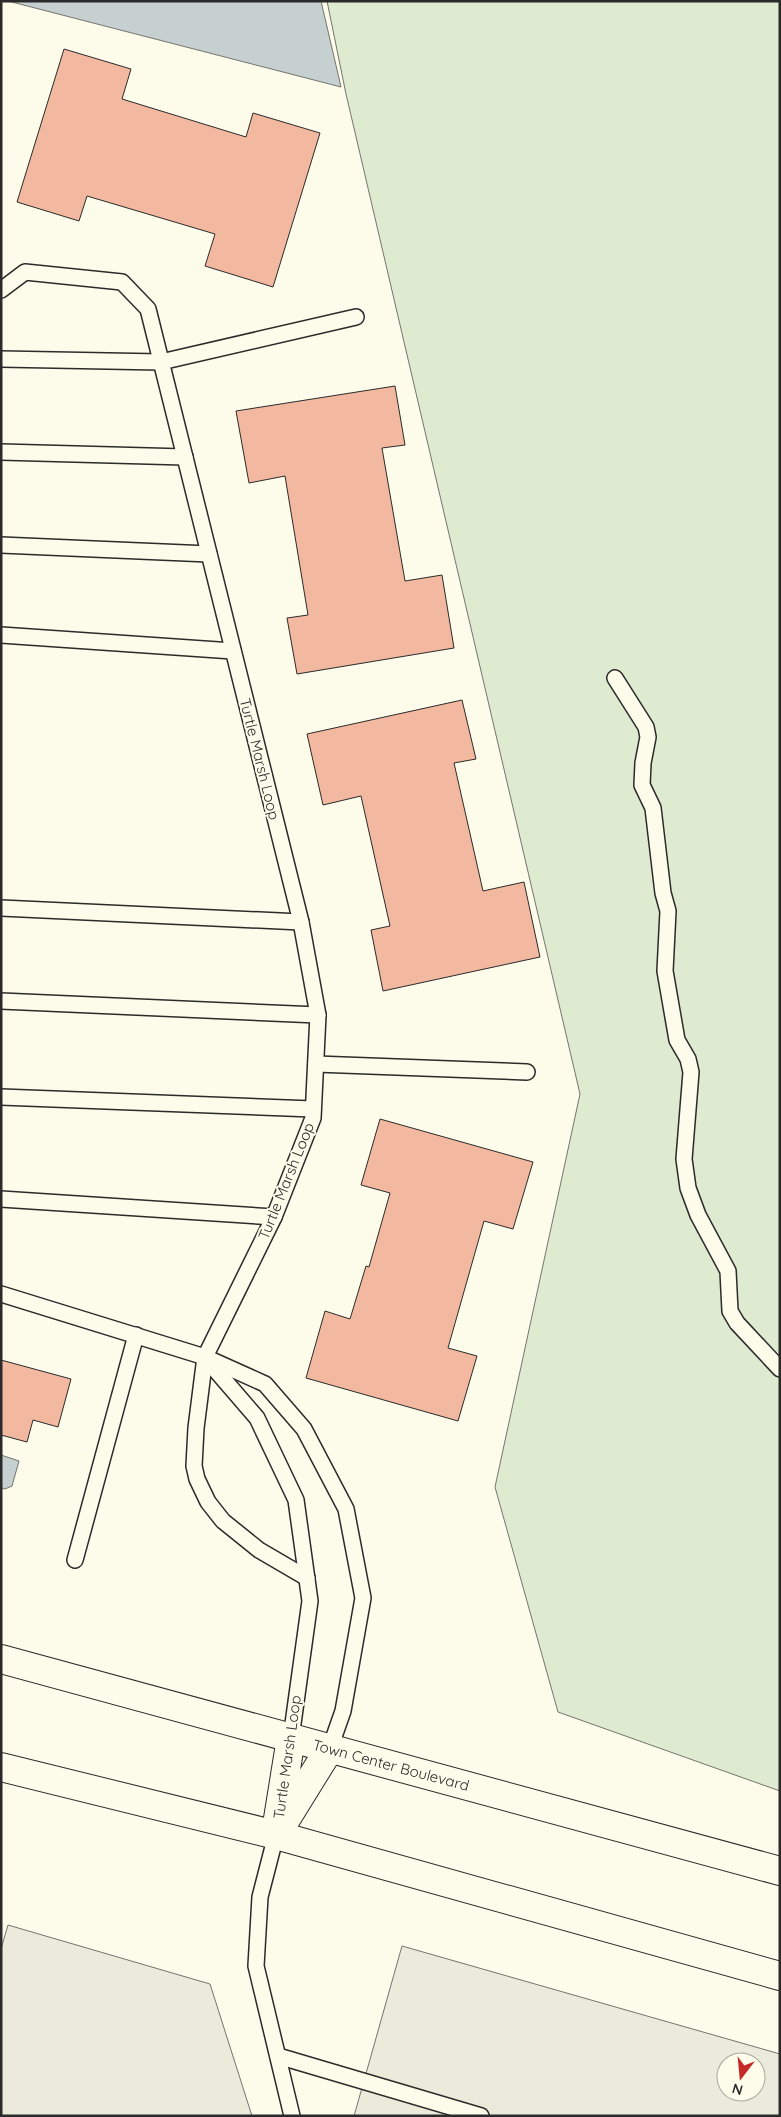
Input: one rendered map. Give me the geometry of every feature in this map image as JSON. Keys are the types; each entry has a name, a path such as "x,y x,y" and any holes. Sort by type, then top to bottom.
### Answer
{"main road":[{"name":"Town Center Boulevard","path":"1,1659 780,1872"},
{"name":"Turtle Marsh Loop","path":"276,1835 291,1738"},
{"name":"Turtle Marsh Loop","path":"276,1835 330,1748"},
{"path":"1,1767 276,1835 780,1976"}],"lane":[{"name":"Turtle Marsh Loop","path":"1,290 25,272 122,282 148,310 301,922 318,1015 312,1118 274,1217 205,1357"},
{"path":"1,359 161,362 356,317"},
{"path":"1,452 185,457"},
{"path":"1,545 209,554"},
{"path":"1,635 233,651"},
{"path":"615,678 646,727 648,737 643,763 642,785 653,808 663,893 668,911 665,971 677,1040 688,1059 691,1072 684,1159 688,1188 698,1215 728,1270 730,1312 737,1323 780,1369"},
{"path":"1,908 301,922"},
{"path":"1,1001 318,1015"},
{"path":"316,1064 527,1072"},
{"path":"1,1097 313,1109"},
{"path":"1,1199 274,1217"},
{"name":"Turtle Marsh Loop","path":"1,1294 205,1357 266,1384 304,1429 346,1509 363,1598 343,1711 330,1748"},
{"path":"75,1560 136,1335"},
{"name":"Turtle Marsh Loop","path":"205,1357 257,1418 296,1500 310,1601 291,1738"},
{"path":"205,1357 196,1428 194,1466 197,1479 208,1502 223,1521 259,1550 307,1578"},
{"path":"276,1835 260,1897 256,1966 292,2116"},
{"path":"278,2056 481,2116"}],"green space":[{"path":"327,1 780,1 780,1791 558,1712 495,1487 580,1094 346,94"}],"shaded area":[{"path":"8,1 321,1 341,87"},
{"path":"1,1455 19,1461 12,1486 5,1489 1,1488"},
{"path":"8,1925 210,1984 252,2116 1,2116 1,1949"},
{"path":"402,1946 780,2054 780,2116 354,2116"}],"building":[{"path":"64,49 131,69 122,99 246,137 253,113 320,133 273,287 205,266 215,234 87,196 79,221 17,202"},
{"path":"395,386 405,445 382,448 405,581 442,575 454,648 297,674 287,618 308,615 285,476 249,483 236,411"},
{"path":"462,700 476,759 454,763 483,891 524,882 540,957 383,991 371,930 390,926 361,796 323,805 307,734"},
{"path":"380,1119 533,1162 513,1229 484,1221 448,1348 477,1356 458,1421 306,1378 325,1311 350,1319 366,1266 369,1267 390,1193 361,1185"},
{"path":"1,1360 71,1379 58,1427 33,1420 27,1442 1,1435"}]}
